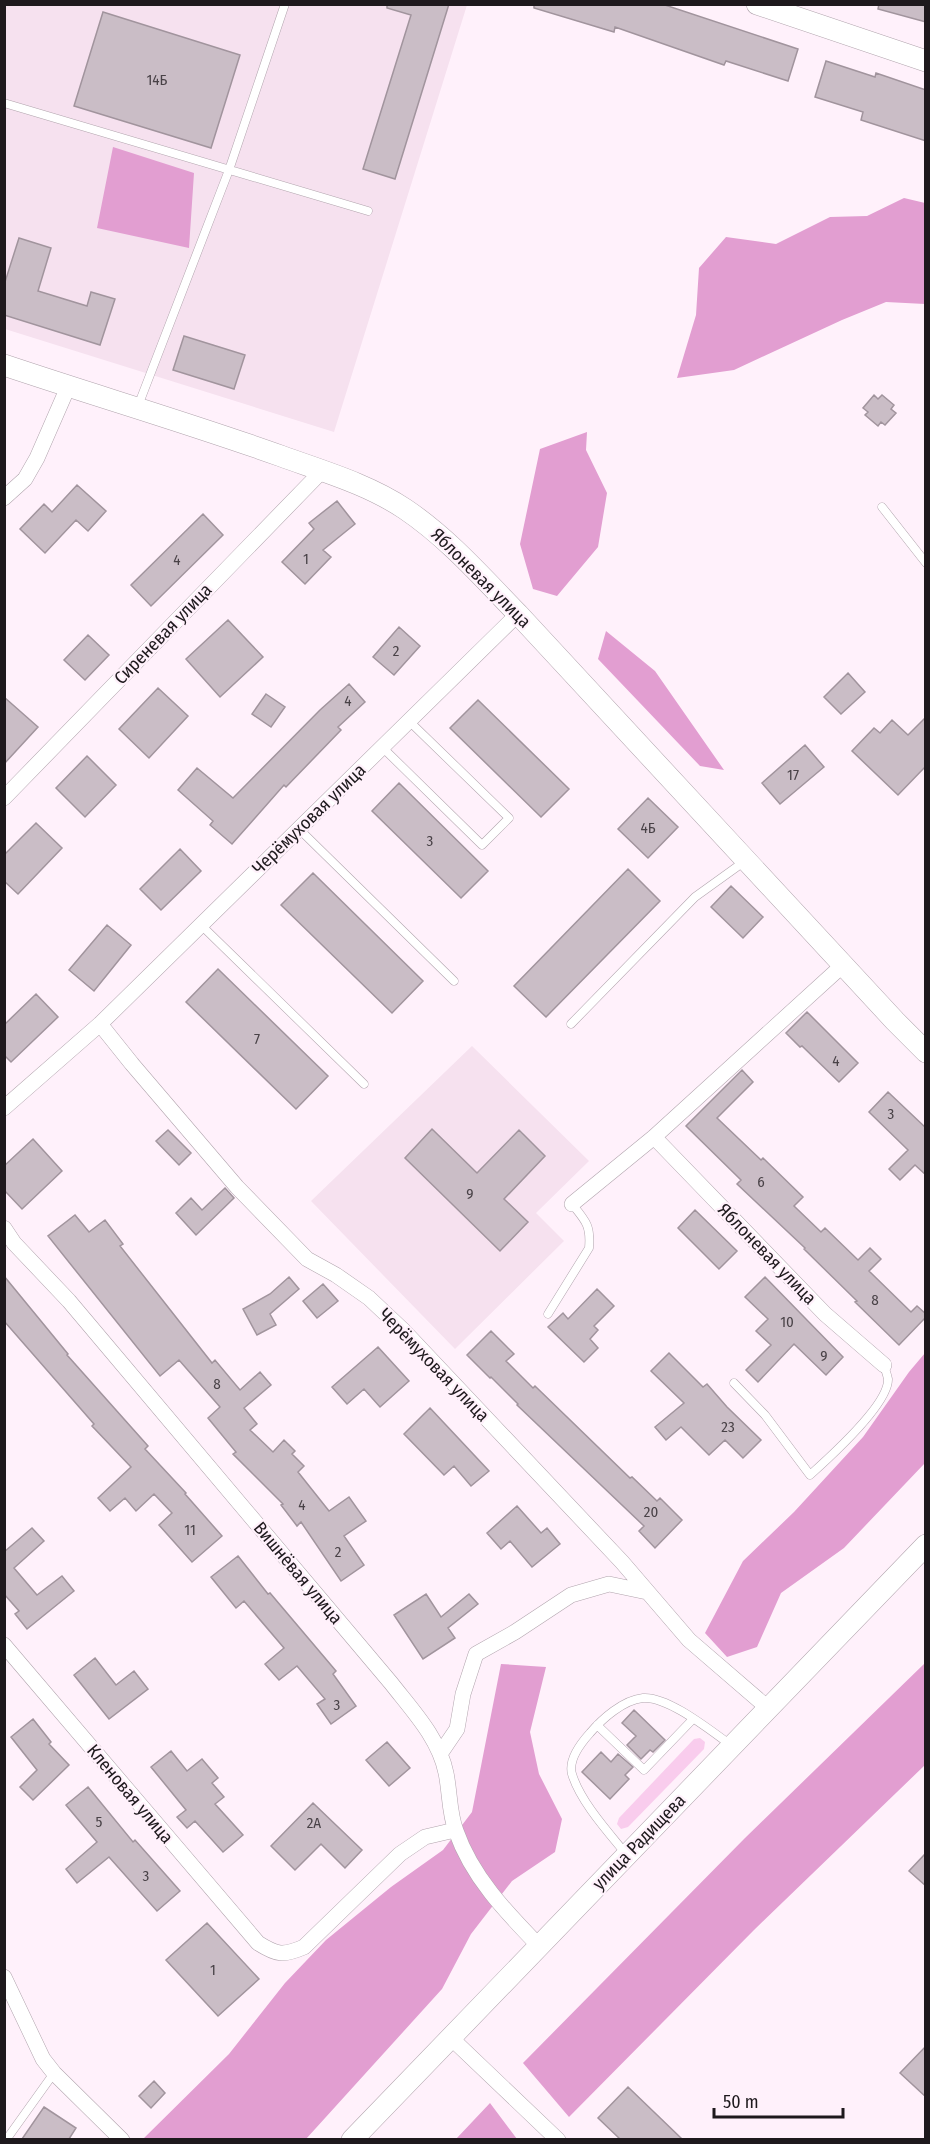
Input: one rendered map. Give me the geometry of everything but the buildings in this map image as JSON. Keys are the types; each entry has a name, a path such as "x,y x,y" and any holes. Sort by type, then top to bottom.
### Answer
{"street":[{"path":"757,4 926,61"},
{"name":"Яблоневая улица","path":"4,366 209,430 322,471 368,489 403,508 431,528 454,548 518,614 926,1052"},
{"path":"4,498 25,479 37,458 68,387"},
{"name":"Сиреневая улица","path":"4,798 322,471"},
{"name":"Черёмуховая улица","path":"4,1108 100,1024 518,614"},
{"path":"572,1204 654,1137 843,965"},
{"name":"Черёмуховая улица","path":"100,1024 237,1187 307,1259 336,1275 369,1298 403,1330 622,1562 689,1640 769,1709"},
{"name":"Яблоневая улица","path":"654,1137 825,1314 884,1365"},
{"name":"Вишнёвая улица","path":"4,1228 9,1246 69,1301 384,1674 426,1730 440,1754 446,1772 455,1830 470,1863 502,1908 539,1946"},
{"name":"улица Радищева","path":"352,2139 926,1545"},
{"path":"440,1754 457,1729 463,1694 476,1654 515,1632 571,1595 609,1584 647,1592"},
{"name":"Кленовая улица","path":"4,1644 258,1943 272,1952 288,1953 304,1947 400,1854 425,1837 455,1830"},
{"path":"4,1977 43,2059 54,2073 122,2139"},
{"path":"450,2037 558,2139"}],"lane":[{"path":"137,408 229,170 285,4"},
{"path":"4,103 368,211"},
{"path":"882,507 926,563"},
{"path":"382,747 482,845 509,818 410,721"},
{"path":"299,829 454,981"},
{"path":"571,1024 695,897 746,860"},
{"path":"201,925 364,1084"},
{"path":"548,1314 589,1248 591,1236 588,1223 572,1204"},
{"path":"734,1383 765,1415 810,1475 867,1420 888,1380 884,1365"},
{"path":"627,1856 579,1790 572,1771 573,1759 584,1739 597,1725 626,1704 644,1698 663,1702 733,1746"},
{"path":"597,1725 644,1770 693,1719"},
{"path":"6,2139 54,2073"}],"shaded area":[{"path":"4,5 467,5 334,432 5,329"},
{"path":"113,147 194,173 189,248 97,228"},
{"path":"904,198 925,203 925,304 886,302 734,370 677,378 696,315 699,268 726,237 776,244 830,217 867,216"},
{"path":"587,432 586,450 607,493 598,547 557,596 533,589 520,544 540,449"},
{"path":"606,631 655,671 724,770 700,766 598,659"},
{"path":"472,1046 589,1161 536,1213 564,1241 455,1349 311,1201"},
{"path":"925,1353 925,1463 844,1548 781,1593 757,1647 727,1657 705,1633 743,1561 794,1512 863,1437"},
{"path":"925,1663 925,1765 754,1930 569,2117 523,2063 745,1838"},
{"path":"501,1664 546,1667 530,1732 539,1774 562,1819 555,1852 512,1881 471,1934 442,1989 306,2139 142,2140 229,2054 285,1983 326,1940 391,1887 443,1850 472,1812"},
{"path":"700,1738 705,1742 704,1749 628,1827 621,1829 617,1824 619,1818 694,1739"},
{"path":"490,2103 517,2139 456,2139"}]}
